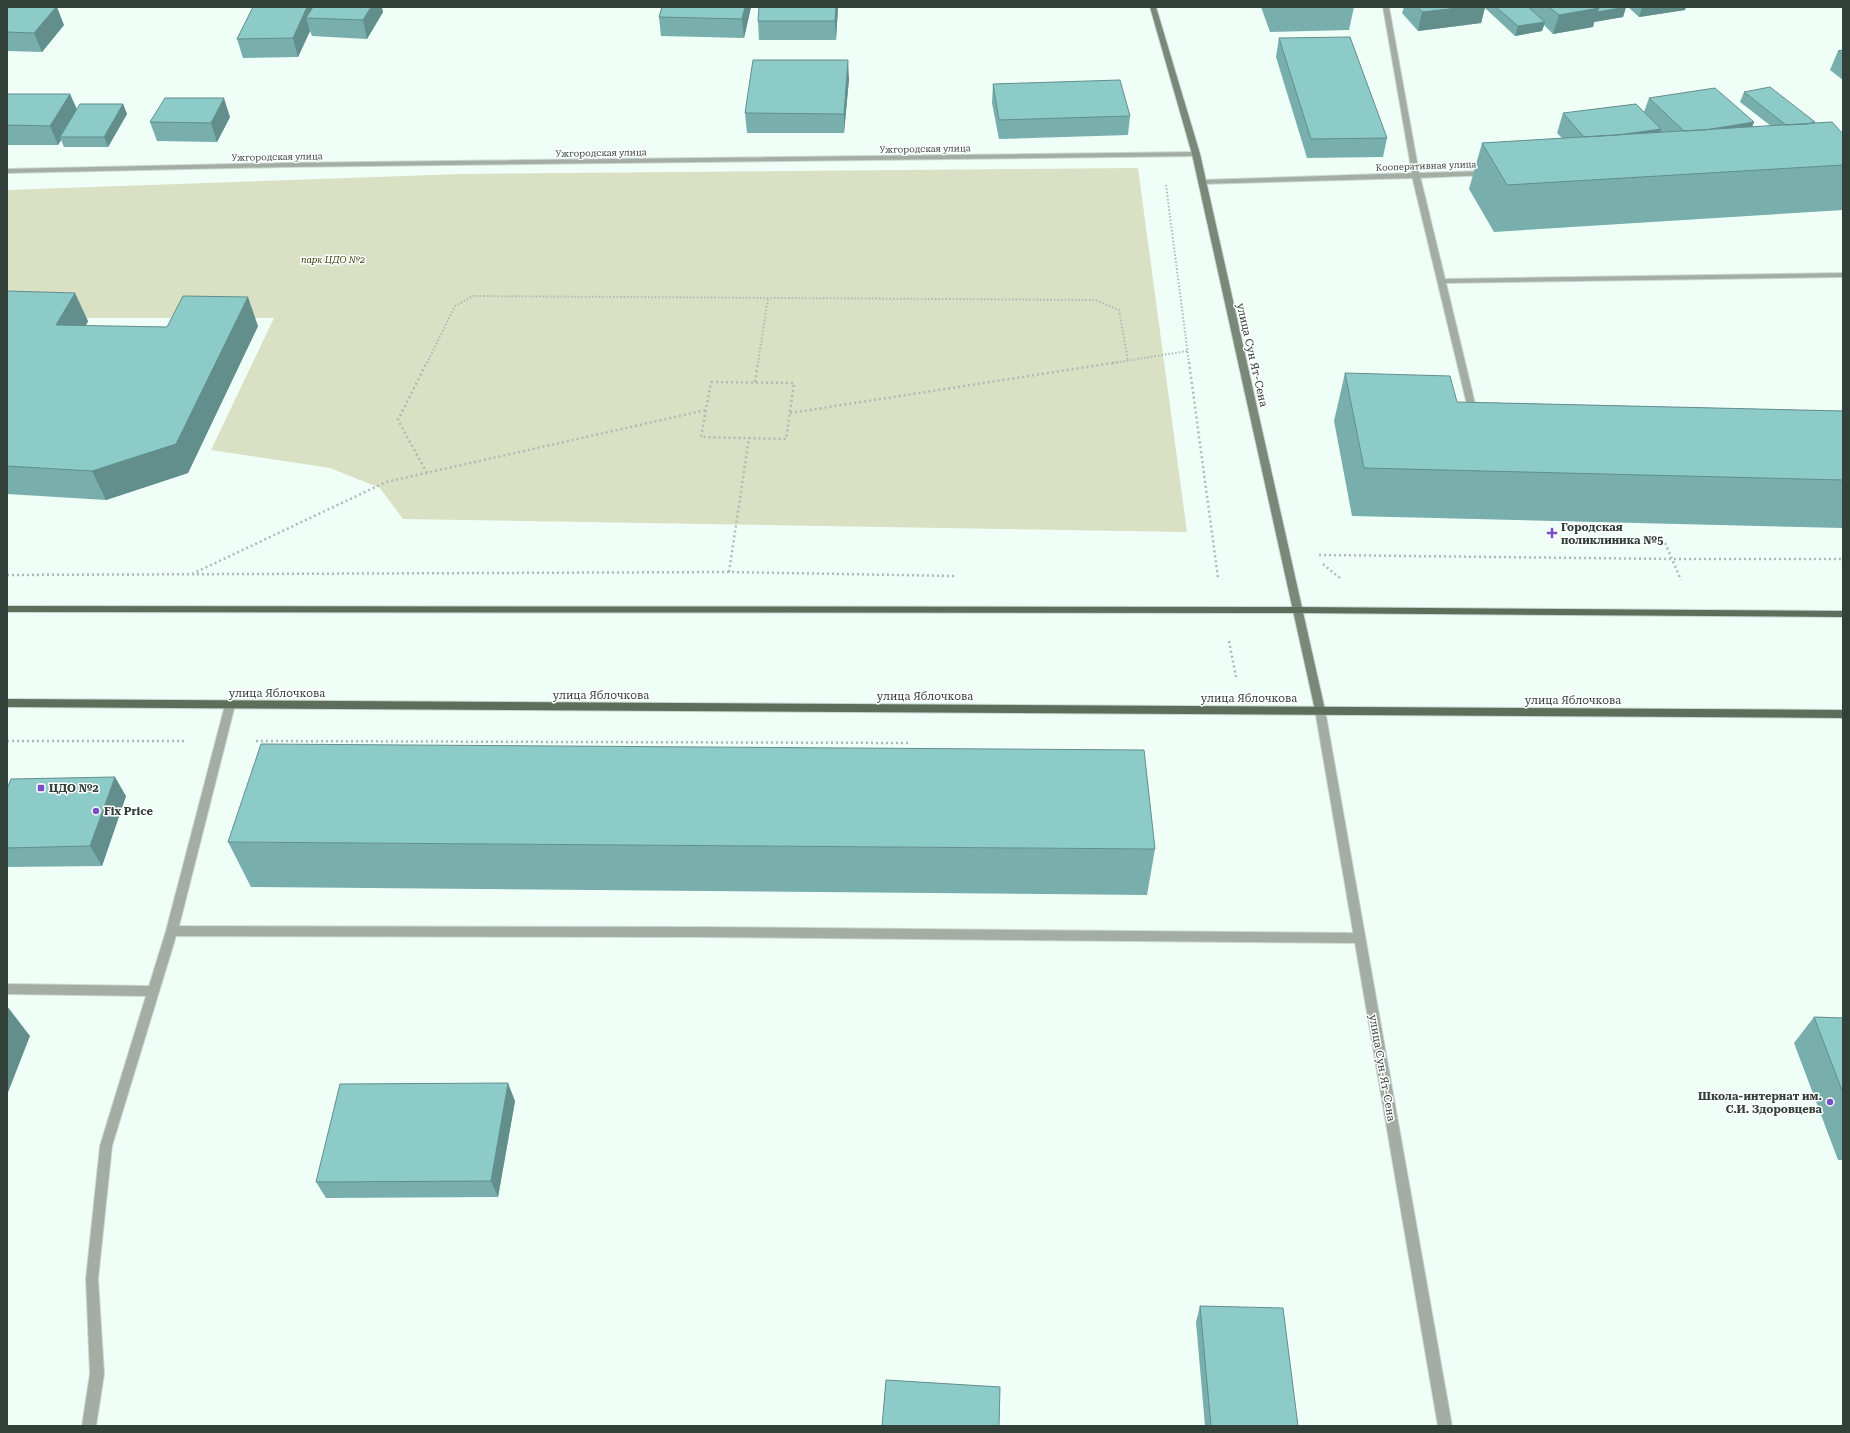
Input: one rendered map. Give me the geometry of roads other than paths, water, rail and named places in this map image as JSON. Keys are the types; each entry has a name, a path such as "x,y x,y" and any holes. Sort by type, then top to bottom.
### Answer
{"main road":[{"name":"улица Сун Ят-Сена","path":"1153,7 1196,154 1320,710"},
{"path":"7,609 1298,610 1843,614"},
{"name":"улица Яблочкова","path":"7,703 1843,714"}],"street":[{"path":"1386,7 1416,176 1473,413 1482,421"},
{"name":"Ужгородская улица","path":"7,171 1196,154"},
{"name":"Кооперативная улица","path":"1202,182 1494,173"},
{"path":"1441,281 1843,275"},
{"path":"89,1426 97,1374 92,1279 106,1146 172,931 219,741 230,705"},
{"name":"улица Сун-Ят-Сена","path":"1320,710 1445,1426"},
{"path":"172,931 697,932 1360,938"},
{"path":"7,989 153,991"}],"place":[{"name":"Городская поликлиника №5","path":"1552,533"},
{"name":"ЦДО №2","path":"41,788"},
{"name":"Fix Price","path":"96,811"},
{"name":"Школа-интернат им. С.И. Здоровцева","path":"1830,1102"}],"park label":[{"name":"парк ЦДО №2","path":"333,260"}]}
